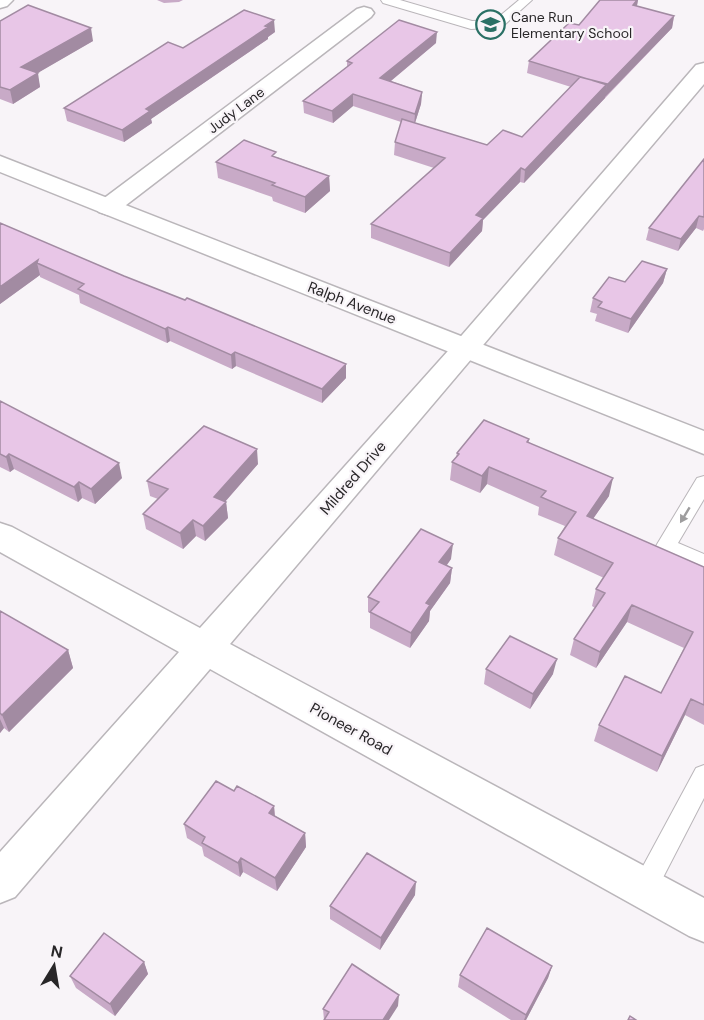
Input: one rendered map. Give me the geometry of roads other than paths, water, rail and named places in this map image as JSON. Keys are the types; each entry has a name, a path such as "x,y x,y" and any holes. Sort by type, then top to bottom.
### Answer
{"street":[{"name":"Judy Lane","path":"108,207 364,13"},
{"name":"Mildred Drive","path":"0,883 466,349 704,70"},
{"name":"Ralph Avenue","path":"0,163 704,443"},
{"name":"Pioneer Road","path":"0,536 704,921"}],"lane":[{"path":"387,0 471,25 498,24 526,0"},
{"path":"704,483 666,546 704,563"},
{"path":"644,889 704,775"}],"place":[{"name":"Cane Run Elementary School","path":"490,25"}]}
